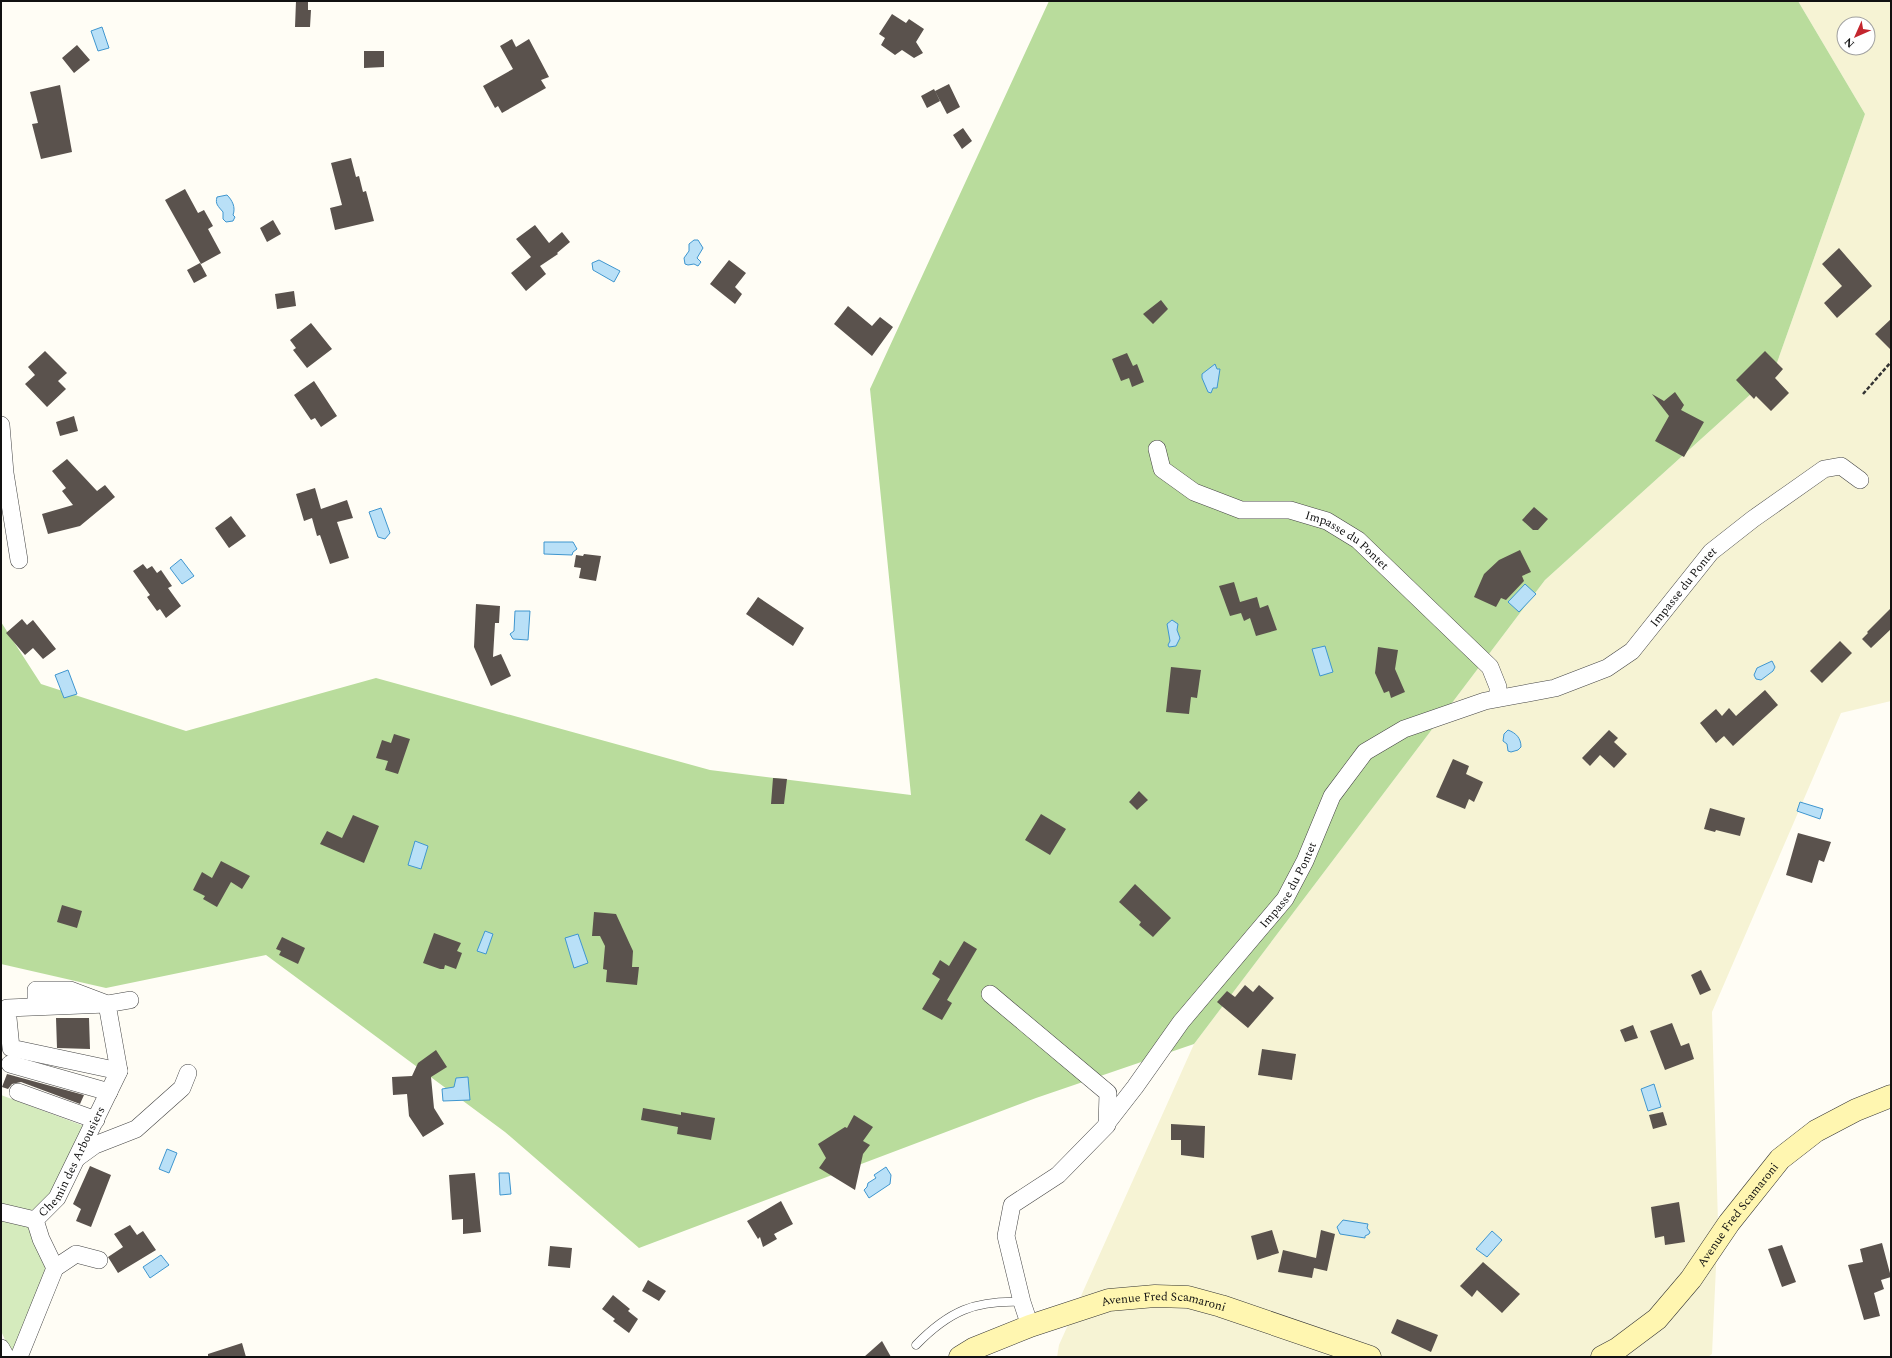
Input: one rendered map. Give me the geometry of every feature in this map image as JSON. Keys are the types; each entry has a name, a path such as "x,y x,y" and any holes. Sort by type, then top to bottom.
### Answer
{"main road":[{"name":"Avenue Fred Scamaroni","path":"1602,1357 1617,1349 1657,1319 1690,1279 1729,1223 1780,1159 1816,1130 1856,1110 1891,1096"},
{"name":"Avenue Fred Scamaroni","path":"960,1357 1030,1326 1109,1300 1155,1296 1188,1297 1221,1306 1370,1357"}],"street":[{"path":"1,425 5,473 19,560"},
{"name":"Impasse du Pontet","path":"1157,449 1162,469 1194,492 1241,510 1290,510 1328,521 1358,540 1490,667 1498,687 1498,698"},
{"name":"Impasse du Pontet","path":"1030,1326 1022,1302 1006,1236 1012,1205 1058,1175 1107,1125 1181,1022 1284,899 1305,861 1332,796 1365,752 1404,730 1485,701 1555,688 1607,668 1632,650 1711,552 1753,519 1824,469 1841,466 1860,480"},
{"path":"990,994 1108,1093 1107,1123"},
{"path":"107,1004 119,1071 12,1048 7,1008 107,1004 130,1000"},
{"path":"10,1064 109,1092"},
{"name":"Chemin des Arbousiers","path":"54,1268 41,1239 35,1220 57,1198 119,1071"},
{"path":"77,1158 95,1145 136,1129 182,1088 188,1073"},
{"path":"18,1092 96,1120"},
{"path":"1,1212 35,1220"},
{"path":"19,1357 54,1268 76,1254 99,1260"},
{"path":"1,1348 6,1357"}],"lane":[{"path":"916,1345 931,1330 965,1308 1001,1301 1022,1302"}],"path":[{"path":"1863,394 1891,362"}],"shaded area":[{"path":"1798,1 1891,1 1891,701 1841,713 1712,1012 1718,1223 1712,1354 1708,1357 1057,1357 1059,1345 1194,1044 1545,580 1773,374 1865,114"}],"green space":[{"path":"1049,1 1798,1 1865,114 1773,374 1545,580 1194,1044 1036,1098 639,1248 505,1132 266,955 106,988 1,964 1,622 41,684 186,731 376,678 710,770 911,795 870,389"},
{"path":"1,1095 84,1126 51,1193 33,1213 1,1205"},
{"path":"1,1219 29,1227 47,1268 13,1357 1,1331"}],"water":[{"path":"102,27 109,48 98,51 91,31"},
{"path":"227,195 233,204 233,215 235,217 233,221 226,222 223,219 223,212 217,205 216,201 217,197"},
{"path":"694,240 698,240 703,248 697,258 701,262 698,266 694,264 685,264 684,258 689,251 689,244"},
{"path":"599,260 620,271 614,282 593,270 592,263"},
{"path":"1215,364 1217,369 1220,369 1217,388 1213,388 1211,393 1208,392 1202,378 1202,374"},
{"path":"381,508 390,533 385,539 378,537 369,512"},
{"path":"544,542 573,542 577,549 572,555 544,554"},
{"path":"181,559 194,576 182,584 170,568"},
{"path":"1525,584 1536,594 1519,612 1508,602"},
{"path":"515,611 530,611 528,640 513,639 510,634 514,631"},
{"path":"1172,620 1178,624 1177,630 1180,638 1176,646 1169,647 1168,645 1170,641 1167,624"},
{"path":"1325,646 1333,672 1320,676 1312,649"},
{"path":"1772,661 1775,667 1773,671 1761,680 1756,679 1754,675 1757,668"},
{"path":"68,670 77,694 64,698 55,675"},
{"path":"1508,730 1516,734 1519,738 1521,747 1518,750 1511,752 1508,751 1507,744 1503,741 1504,734"},
{"path":"1800,802 1823,809 1820,819 1797,811"},
{"path":"415,841 428,846 421,869 408,865"},
{"path":"485,931 493,934 486,954 477,951"},
{"path":"578,934 588,963 574,968 565,938"},
{"path":"468,1077 470,1100 443,1101 442,1089 454,1087 456,1078"},
{"path":"1654,1084 1661,1107 1648,1111 1641,1089"},
{"path":"167,1149 177,1153 169,1173 159,1169"},
{"path":"886,1167 891,1175 890,1184 869,1198 864,1190 868,1183 876,1178 874,1175"},
{"path":"499,1173 509,1173 511,1194 500,1195"},
{"path":"1343,1220 1368,1224 1367,1228 1370,1232 1365,1236 1365,1238 1340,1234 1337,1227"},
{"path":"1492,1231 1502,1240 1487,1257 1476,1249"},
{"path":"161,1255 169,1265 150,1278 143,1267"}],"building":[{"path":"296,1 308,1 308,10 311,10 310,27 295,27"},
{"path":"892,14 906,23 909,19 924,29 916,42 923,53 914,58 902,50 895,55 881,45 885,38 879,34"},
{"path":"512,39 516,47 529,39 549,77 541,80 546,88 502,113 498,106 495,108 483,86 513,69 500,46"},
{"path":"77,45 90,60 74,73 62,58"},
{"path":"364,51 384,51 384,67 364,68"},
{"path":"949,84 960,107 947,114 935,91"},
{"path":"60,85 72,152 41,159 32,124 38,123 30,92"},
{"path":"934,89 940,101 927,108 921,96"},
{"path":"963,128 972,141 962,149 953,135"},
{"path":"351,158 356,177 359,176 363,192 366,191 374,221 335,230 330,208 342,205 331,163"},
{"path":"185,189 198,213 204,210 213,226 208,229 221,253 201,264 165,200"},
{"path":"273,220 281,234 267,242 260,228"},
{"path":"535,225 549,243 562,232 570,242 557,253 558,254 540,266 546,274 526,291 511,273 531,257 516,239"},
{"path":"1839,248 1872,286 1837,318 1824,303 1842,286 1822,264"},
{"path":"729,260 746,273 735,287 742,294 735,304 710,284"},
{"path":"200,263 207,276 194,283 187,270"},
{"path":"294,291 296,306 277,309 275,294"},
{"path":"1161,300 1168,309 1153,324 1143,314"},
{"path":"848,306 872,326 880,317 893,327 872,356 834,324"},
{"path":"1891,319 1891,350 1875,334"},
{"path":"311,323 332,349 307,368 293,350 296,348 290,340"},
{"path":"45,351 67,373 58,381 66,389 47,407 25,384 35,375 28,367"},
{"path":"1765,351 1783,369 1775,378 1789,393 1771,411 1756,396 1754,399 1736,380"},
{"path":"1127,353 1133,366 1137,364 1144,382 1132,387 1129,378 1121,381 1112,359"},
{"path":"314,381 337,416 321,427 315,418 311,420 294,395"},
{"path":"1675,392 1684,405 1681,410 1704,422 1684,457 1655,441 1669,416 1652,394 1664,401"},
{"path":"74,416 78,431 60,436 56,422"},
{"path":"67,459 97,491 105,485 115,497 80,526 48,534 42,514 73,505 62,491 66,488 52,471"},
{"path":"315,488 321,509 347,500 353,518 337,522 349,558 330,564 320,535 317,536 312,518 304,521 296,494"},
{"path":"1534,507 1548,519 1538,530 1533,530 1522,520"},
{"path":"231,516 246,536 229,548 215,528"},
{"path":"1520,550 1531,572 1522,576 1524,581 1506,600 1501,598 1496,607 1474,597 1484,574 1499,560"},
{"path":"584,554 601,556 596,581 579,578 581,568 574,567 576,555 583,556"},
{"path":"143,564 147,569 152,566 157,573 161,570 172,586 168,588 181,606 166,618 160,609 157,611 147,597 150,595 133,571"},
{"path":"1234,582 1240,602 1257,597 1260,608 1268,605 1277,630 1256,636 1250,618 1244,621 1241,613 1230,616 1219,586"},
{"path":"758,597 804,628 793,646 746,614"},
{"path":"476,604 500,606 499,623 495,623 493,657 501,654 511,676 491,686 474,647"},
{"path":"1891,608 1891,629 1871,648 1862,639"},
{"path":"22,619 27,625 33,620 56,649 43,659 33,648 25,655 6,633"},
{"path":"1840,641 1852,653 1822,683 1810,671"},
{"path":"1378,647 1398,650 1395,669 1405,692 1391,698 1389,691 1384,693 1375,673"},
{"path":"1171,667 1201,670 1197,698 1191,697 1189,714 1166,712"},
{"path":"1765,690 1778,705 1733,746 1724,736 1716,743 1700,723 1716,709 1722,716 1729,708 1736,716"},
{"path":"1609,730 1618,738 1614,742 1627,754 1614,768 1600,755 1590,766 1582,758"},
{"path":"394,734 410,739 398,774 385,770 388,761 376,758 382,740 391,743"},
{"path":"1453,759 1469,766 1466,774 1483,782 1474,802 1469,799 1465,809 1436,797"},
{"path":"773,778 787,779 784,804 771,804"},
{"path":"1139,791 1148,800 1137,810 1129,802"},
{"path":"1710,808 1745,818 1740,836 1716,830 1715,832 1704,829"},
{"path":"1041,814 1066,829 1050,855 1025,840"},
{"path":"353,815 379,826 364,863 320,844 327,831 342,838"},
{"path":"1798,833 1831,842 1824,862 1819,860 1812,883 1786,875"},
{"path":"221,861 250,876 242,889 231,882 217,907 203,899 205,896 193,890 202,872 212,878"},
{"path":"1135,884 1171,918 1153,937 1139,925 1141,922 1119,902"},
{"path":"62,905 82,911 77,928 57,922"},
{"path":"594,912 616,914 633,951 632,967 639,967 637,985 606,982 607,970 603,969 605,946 600,936 592,936"},
{"path":"434,933 461,943 457,951 462,953 456,969 445,965 444,969 440,969 423,963"},
{"path":"282,937 305,948 298,964 279,955 281,951 276,949"},
{"path":"964,941 977,949 947,1000 952,1003 942,1020 922,1009 940,979 932,974 940,960 949,966"},
{"path":"1701,970 1711,990 1700,995 1691,975"},
{"path":"1245,985 1253,992 1259,985 1274,998 1248,1028 1217,1002 1227,991 1235,997"},
{"path":"56,1018 89,1018 90,1049 57,1048"},
{"path":"1672,1023 1681,1046 1689,1043 1694,1059 1665,1070 1650,1031"},
{"path":"1633,1025 1638,1038 1625,1042 1620,1030"},
{"path":"1262,1049 1296,1054 1292,1080 1258,1075"},
{"path":"436,1050 447,1067 431,1077 434,1108 444,1124 423,1137 409,1116 407,1094 393,1095 392,1077 412,1076 418,1063"},
{"path":"7,1074 84,1095 80,1104 21,1082 12,1084 8,1089 2,1087"},
{"path":"643,1108 681,1115 681,1112 715,1118 711,1140 677,1134 678,1127 641,1120"},
{"path":"1663,1112 1667,1125 1653,1129 1649,1115"},
{"path":"854,1115 873,1127 863,1141 870,1145 863,1154 855,1190 819,1168 826,1158 818,1144 845,1127 847,1128"},
{"path":"1171,1124 1205,1126 1204,1158 1181,1155 1181,1140 1171,1140"},
{"path":"90,1166 111,1175 91,1227 76,1221 81,1209 73,1204"},
{"path":"475,1173 481,1232 463,1234 463,1219 452,1220 449,1175"},
{"path":"781,1201 793,1224 774,1234 777,1239 763,1247 760,1237 758,1239 747,1221"},
{"path":"1679,1202 1685,1242 1665,1245 1664,1236 1655,1238 1651,1207"},
{"path":"130,1225 137,1235 143,1231 156,1250 118,1273 108,1257 123,1247 114,1234"},
{"path":"1272,1230 1279,1253 1257,1260 1251,1236"},
{"path":"1321,1230 1335,1234 1327,1271 1314,1268 1312,1278 1278,1272 1283,1250 1316,1258"},
{"path":"1882,1243 1891,1277 1881,1280 1884,1289 1874,1293 1880,1316 1864,1320 1848,1265 1863,1262 1860,1249"},
{"path":"1782,1245 1796,1282 1782,1287 1768,1249"},
{"path":"550,1246 572,1248 570,1268 548,1266"},
{"path":"1483,1262 1520,1294 1502,1313 1477,1290 1472,1297 1460,1286"},
{"path":"648,1280 666,1291 659,1301 642,1291"},
{"path":"613,1295 630,1309 628,1311 638,1319 629,1333 613,1321 615,1319 602,1309"},
{"path":"1397,1319 1438,1335 1431,1352 1391,1333"},
{"path":"882,1341 891,1357 864,1357"},
{"path":"242,1343 246,1357 208,1357 208,1354"}]}
